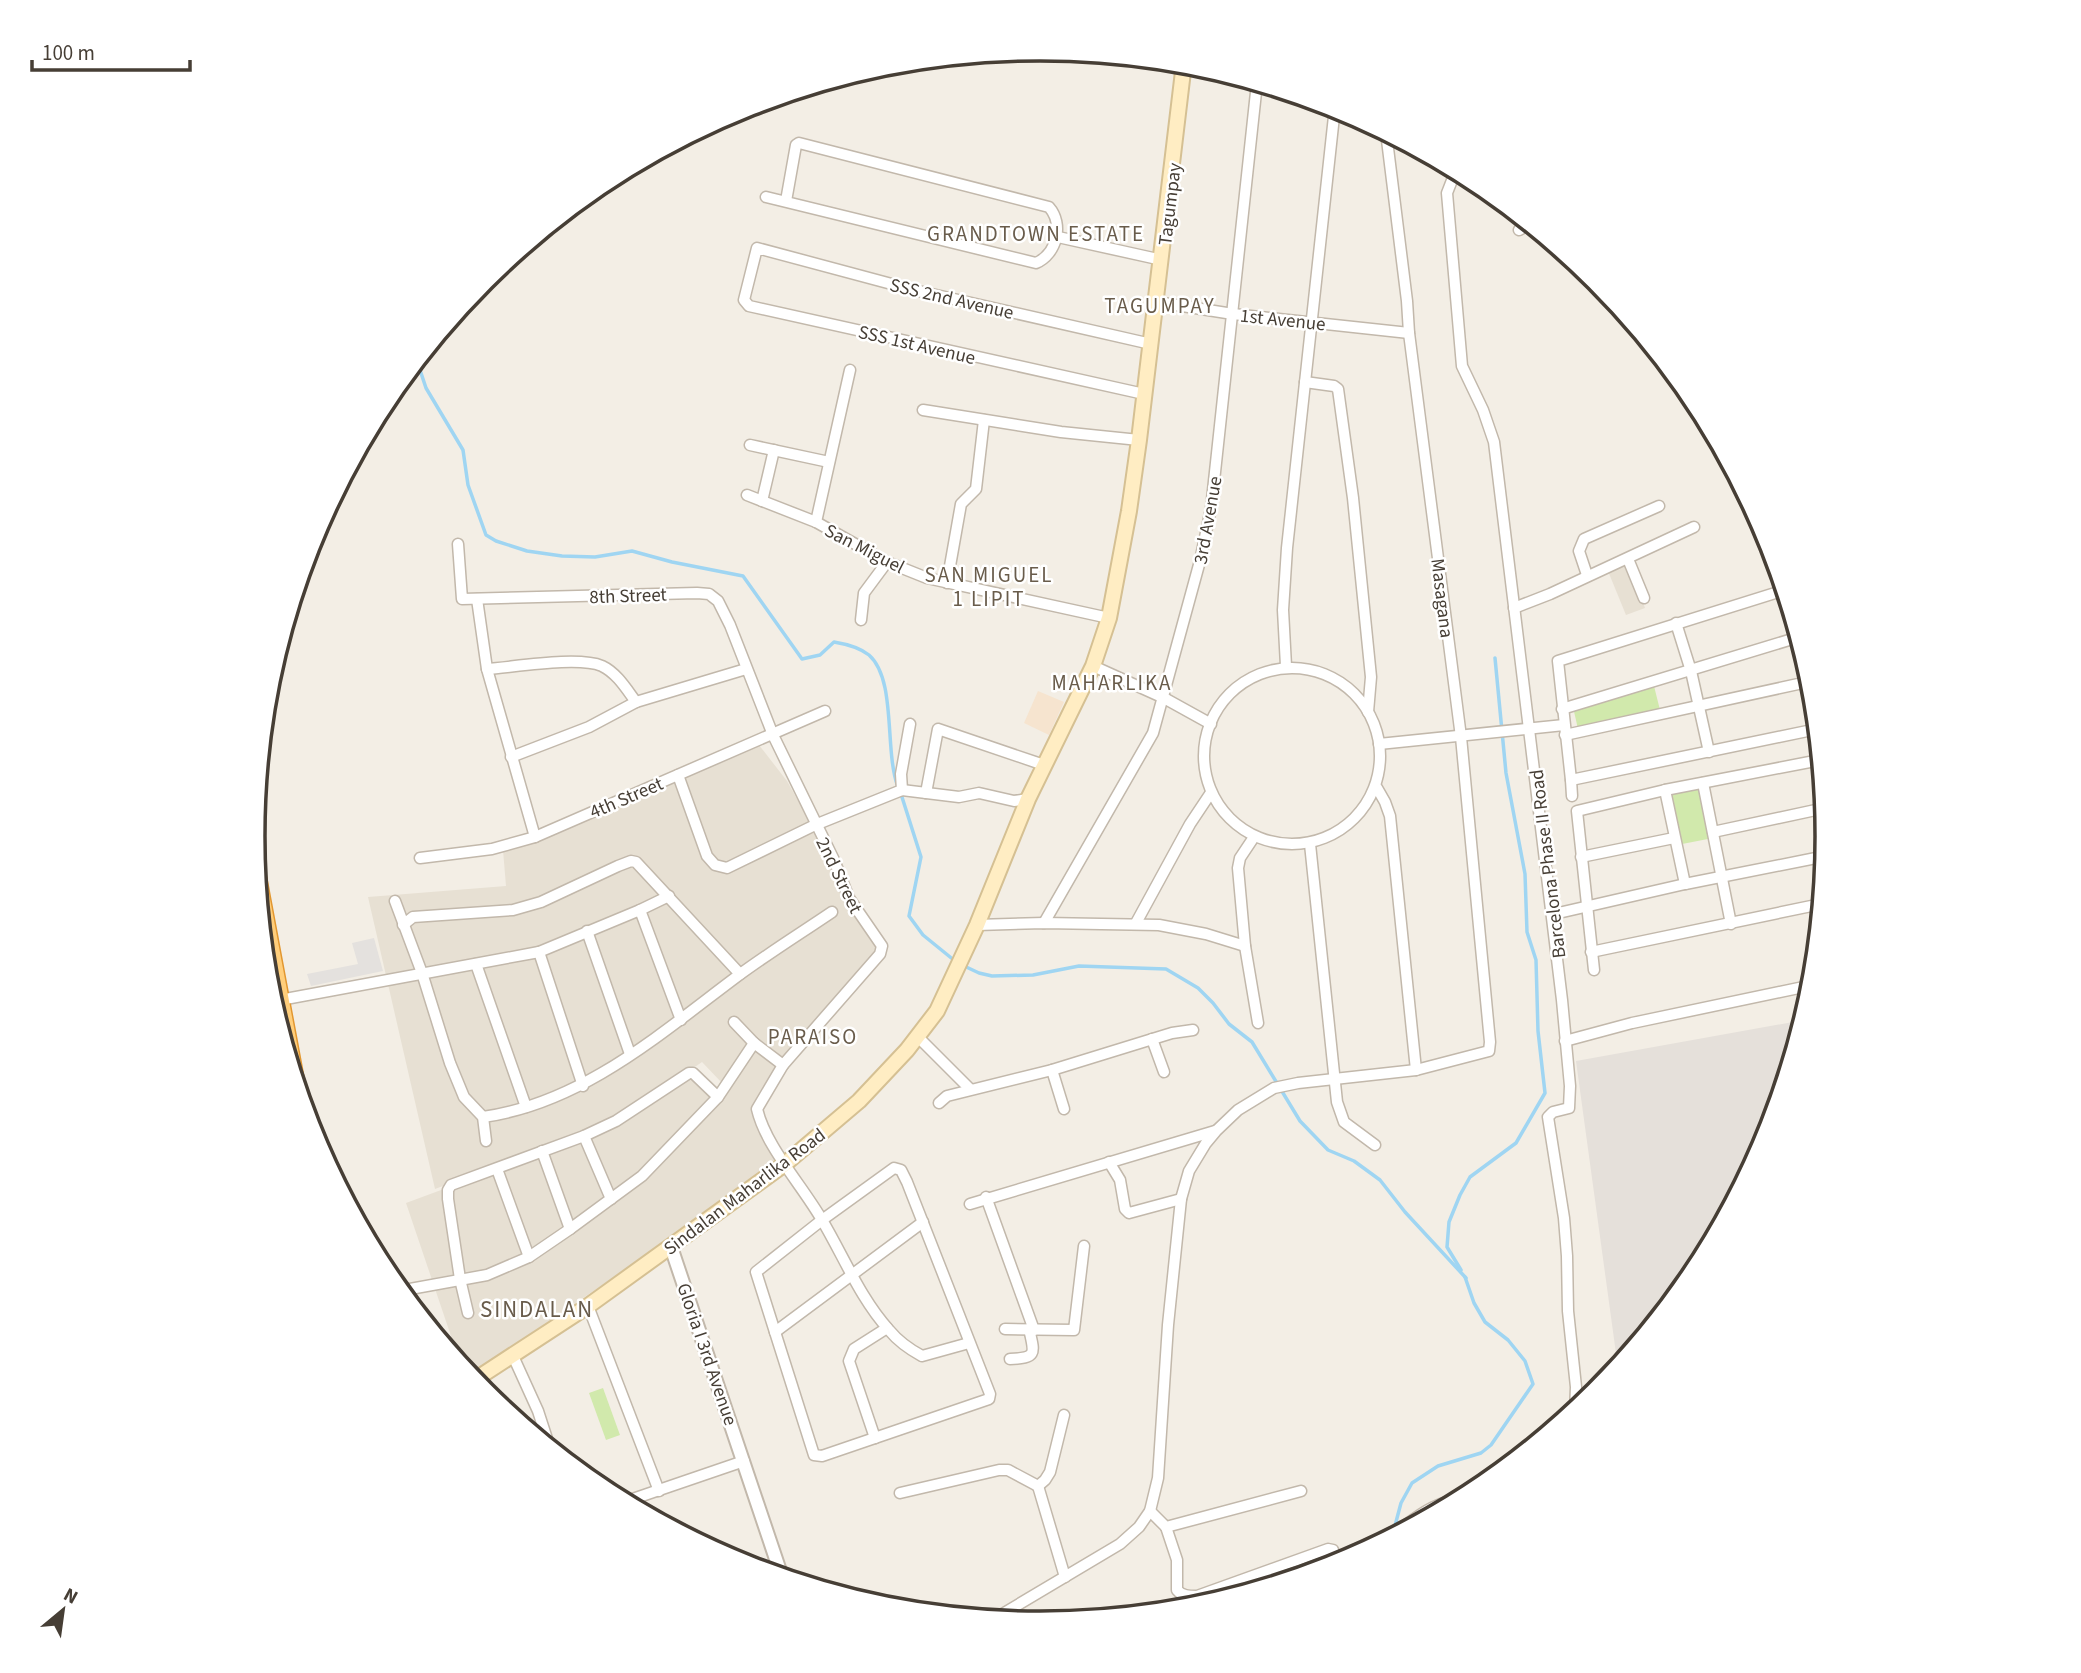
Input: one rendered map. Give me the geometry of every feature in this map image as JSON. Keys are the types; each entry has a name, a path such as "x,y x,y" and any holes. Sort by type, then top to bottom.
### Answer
{"main road":[{"name":"Tagumpay","path":"1093,666 1109,618 1129,511 1157,302 1183,75"},
{"name":"Sindalan Maharlika Road","path":"483,1375 588,1306 786,1163 859,1101 918,1037 937,1012 977,925 1028,799 1093,666"}],"street":[{"name":"3rd Avenue","path":"1044,923 1153,733 1200,561 1211,509 1256,92"},
{"path":"1286,666 1283,610 1310,322 1334,119"},
{"path":"766,197 1036,263 1048,256 1058,237 1054,213 1049,207 799,143 796,145 786,201"},
{"name":"Masagana","path":"1387,143 1461,737 1490,1042 1489,1051 1416,1070"},
{"name":"Barcelona Phase II Road","path":"1452,180 1447,193 1462,366 1483,410 1494,442 1554,914 1569,1108 1553,1112 1548,1118 1564,1218 1576,1397"},
{"path":"1058,237 1162,261"},
{"name":"SSS 2nd Avenue","path":"755,249 760,248 928,293 1151,344"},
{"name":"SSS 1st Avenue","path":"755,249 744,300 750,306 1144,394"},
{"name":"1st Avenue","path":"1157,302 1233,314 1409,333"},
{"path":"816,522 850,370"},
{"path":"1305,382 1334,386 1338,389 1353,498 1371,677 1368,713"},
{"path":"923,410 1139,440"},
{"path":"947,583 961,504 976,489 984,420"},
{"path":"750,445 830,462"},
{"path":"762,501 774,450"},
{"name":"San Miguel","path":"747,495 816,522 887,562 927,578 1109,618"},
{"path":"1587,575 1579,551 1584,540 1659,506"},
{"path":"1514,608 1694,527"},
{"name":"8th Street","path":"458,544 462,599 709,594 718,601 730,625 746,669"},
{"path":"1628,559 1644,598"},
{"path":"861,620 864,593 887,562"},
{"path":"1572,796 1558,661 1777,593"},
{"path":"477,599 488,669 535,837"},
{"path":"1676,623 1691,671 1709,752"},
{"path":"1562,709 1790,640"},
{"path":"488,669 565,663 602,666 622,684 636,702"},
{"path":"1093,666 1164,698 1211,724"},
{"path":"1286,666 1319,672 1349,690 1368,713 1379,744 1380,773 1377,789 1363,809 1338,830 1310,844 1273,842 1254,837 1232,822 1216,806 1210,794 1205,766 1205,742 1221,703 1258,673 1286,666"},
{"path":"511,757 589,727 636,702 746,669"},
{"name":"2nd Street","path":"746,669 773,735 834,860 849,898 881,946 880,954 783,1065 757,1109 762,1128 786,1163"},
{"path":"1379,744 1530,728 1564,730 1801,683"},
{"name":"4th Street","path":"420,858 492,849 535,837 825,711"},
{"path":"901,790 901,774 910,724"},
{"path":"926,793 938,729 1044,765"},
{"path":"1571,780 1808,731"},
{"path":"1594,970 1577,811 1665,790 1812,762"},
{"path":"678,775 707,856 715,865 727,868 815,825 901,790 959,797 979,793 1014,800 1028,799"},
{"path":"1703,783 1731,924"},
{"path":"1008,1611 1120,1544 1139,1527 1150,1511 1158,1478 1181,1199 1189,1171 1216,1131 1245,1105 1274,1088 1416,1070 1390,816 1377,789"},
{"path":"1665,790 1685,884"},
{"path":"1136,923 1190,824 1210,794"},
{"path":"1713,832 1815,810"},
{"path":"1254,837 1238,868 1245,946 1258,1023"},
{"path":"1581,856 1674,838"},
{"path":"1310,844 1337,1102 1345,1122 1375,1144"},
{"path":"1554,914 1721,876 1815,858"},
{"path":"403,925 413,917 513,910 541,902 631,861 640,865 669,895 740,974"},
{"path":"283,999 539,952 669,895"},
{"path":"395,901 422,973 450,1063 464,1097 483,1117 486,1141"},
{"path":"1591,952 1812,906"},
{"path":"640,910 681,1020"},
{"path":"483,1117 526,1107 583,1086 832,912"},
{"path":"977,925 1136,923 1178,928 1245,946"},
{"path":"587,931 630,1054"},
{"path":"539,952 583,1086"},
{"path":"476,964 526,1107"},
{"path":"1565,1041 1632,1023 1801,988"},
{"path":"734,1022 754,1043 783,1065"},
{"path":"939,1102 947,1096 970,1089 1052,1070 1153,1039 1193,1030"},
{"path":"918,1037 970,1089"},
{"path":"1153,1039 1164,1072"},
{"path":"411,1289 487,1275 529,1256 570,1230 642,1175 718,1097 754,1043"},
{"path":"1052,1070 1064,1109"},
{"path":"468,1312 460,1279 448,1190 451,1185 584,1136 616,1121 689,1073 693,1073 718,1097"},
{"path":"970,1204 986,1197 1216,1131"},
{"path":"584,1136 611,1199"},
{"path":"542,1151 570,1230"},
{"path":"1109,1162 1120,1180 1125,1209 1129,1213 1181,1199"},
{"path":"786,1163 822,1220 852,1276 887,1328 908,1349 922,1356 969,1343"},
{"path":"497,1168 529,1256"},
{"path":"897,1168 901,1170 990,1394 989,1399 822,1456 814,1455 756,1272 822,1220 879,1177 897,1168"},
{"path":"986,1197 1031,1329 1034,1351 1032,1355 1028,1358 1010,1359"},
{"path":"775,1332 923,1222"},
{"path":"1006,1329 1074,1330 1084,1246"},
{"name":"Gloria I 3rd Avenue","path":"671,1247 778,1566"},
{"path":"588,1306 659,1491"},
{"path":"875,1438 849,1361 850,1354 887,1328"},
{"path":"513,1356 545,1432"},
{"path":"1038,1486 1050,1472 1064,1415"},
{"path":"637,1498 744,1461"},
{"path":"900,1493 1009,1470 1038,1486 1065,1577"},
{"path":"1166,1527 1301,1491"},
{"path":"1150,1511 1166,1527 1177,1560 1177,1590 1179,1593 1196,1596"},
{"path":"1199,1595 1328,1549 1335,1554"}],"shaded area":[{"path":"1628,562 1645,608 1626,615 1608,571"},
{"path":"1038,691 1064,702 1049,735 1024,723"},
{"path":"759,745 787,781 821,842 847,903 880,947 783,1061 754,1041 723,1084 702,1062 623,1117 435,1189 368,897 506,886 503,850 583,814"},
{"path":"374,938 383,971 311,986 307,974 358,964 352,943"},
{"path":"1793,1022 1775,1086 1736,1179 1685,1267 1656,1308 1616,1355 1576,1061"},
{"path":"755,1047 780,1065 753,1114 784,1162 478,1369 453,1342 406,1203 574,1141 695,1071 721,1093"}],"green space":[{"path":"1654,686 1660,710 1578,729 1573,707"},
{"path":"1703,785 1713,838 1677,845 1667,792"},
{"path":"603,1388 620,1435 606,1440 589,1393"}],"waterway":[{"path":"420,371 426,388 463,450 468,485 486,535 527,551 595,557 632,551 743,576 802,659 820,655 834,642 869,655 878,666 887,698 891,755 898,787"},
{"path":"1461,1270 1447,1247 1449,1222 1460,1195 1470,1177 1516,1143 1545,1093 1538,1031 1536,960 1527,932 1525,874 1506,773 1495,658"},
{"path":"901,794 921,857 909,916 923,935 955,961"},
{"path":"962,965 992,976 1033,975 1079,966 1166,969 1198,988 1229,1024 1252,1042 1300,1121 1328,1150 1354,1161 1380,1180 1405,1212 1466,1278"},
{"path":"1395,1526 1401,1503 1412,1483 1438,1466 1481,1453 1491,1445 1533,1384 1525,1361 1508,1340 1485,1322 1474,1303 1465,1277"}],"district":[{"name":"GRANDTOWN ESTATE","path":"1036,234"},
{"name":"TAGUMPAY","path":"1160,306"},
{"name":"SAN MIGUEL 1 LIPIT","path":"989,587"},
{"name":"MAHARLIKA","path":"1112,683"},
{"name":"PARAISO","path":"813,1037"},
{"name":"SINDALAN","path":"537,1309"}]}
